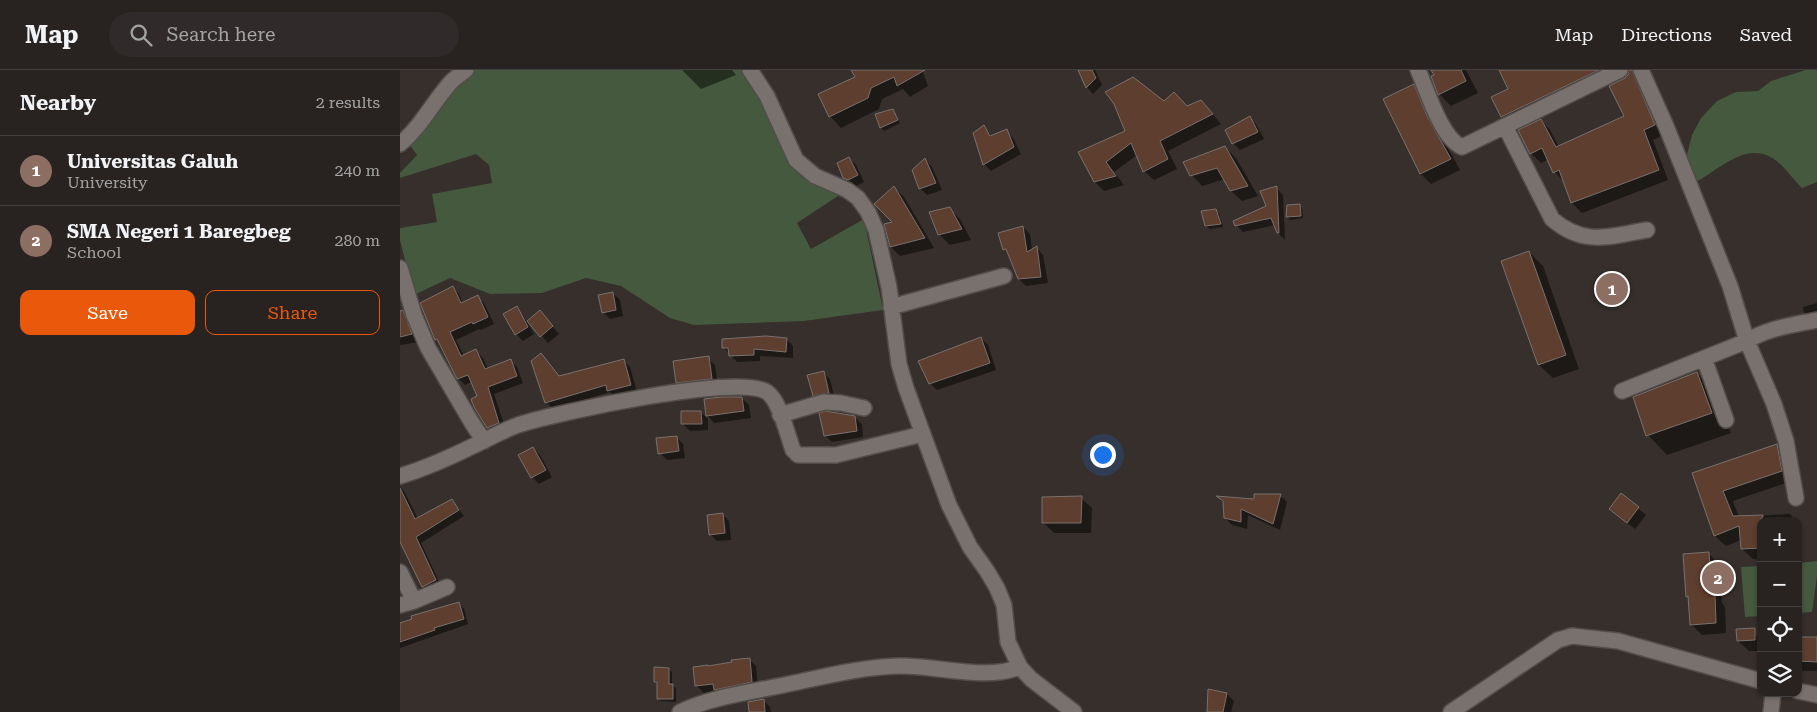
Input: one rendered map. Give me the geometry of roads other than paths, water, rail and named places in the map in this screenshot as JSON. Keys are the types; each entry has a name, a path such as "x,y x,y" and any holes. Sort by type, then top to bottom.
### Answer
{"street":[{"path":"400,144 409,137 451,82 466,70"},
{"path":"750,70 767,96 796,160 815,176 847,190 858,198 868,212 876,230 906,388 949,505 960,529 987,571 1004,605 1008,642 1020,667 1031,679 1074,712"},
{"path":"1418,70 1443,128 1456,144 1462,147 1620,70"},
{"path":"1641,70 1666,126 1730,286 1747,341 1774,404 1786,441 1796,498"},
{"path":"1504,126 1552,219 1563,229 1578,236 1597,238 1647,230"},
{"path":"400,268 414,315 428,348 484,441"},
{"path":"891,307 1004,276"},
{"path":"1622,391 1765,332 1817,320"},
{"path":"1704,358 1726,420"},
{"path":"400,476 435,465 516,425 618,401 725,387 755,387 762,389 774,398 793,450 801,456 836,455 923,434"},
{"path":"780,415 824,402 841,403 864,408"},
{"path":"400,572 407,603 447,587"},
{"path":"1451,712 1558,640 1572,636 1612,640 1757,680"},
{"path":"680,712 698,704 724,697 867,668 902,666 951,671 1005,672 1020,667"},
{"path":"1802,691 1817,695"},
{"path":"1771,712 1773,697"}],"place":[{"name":"Universitas Galuh","path":"1612,289"},
{"name":"SMA Negeri 1 Baregbeg","path":"1718,578"}]}
